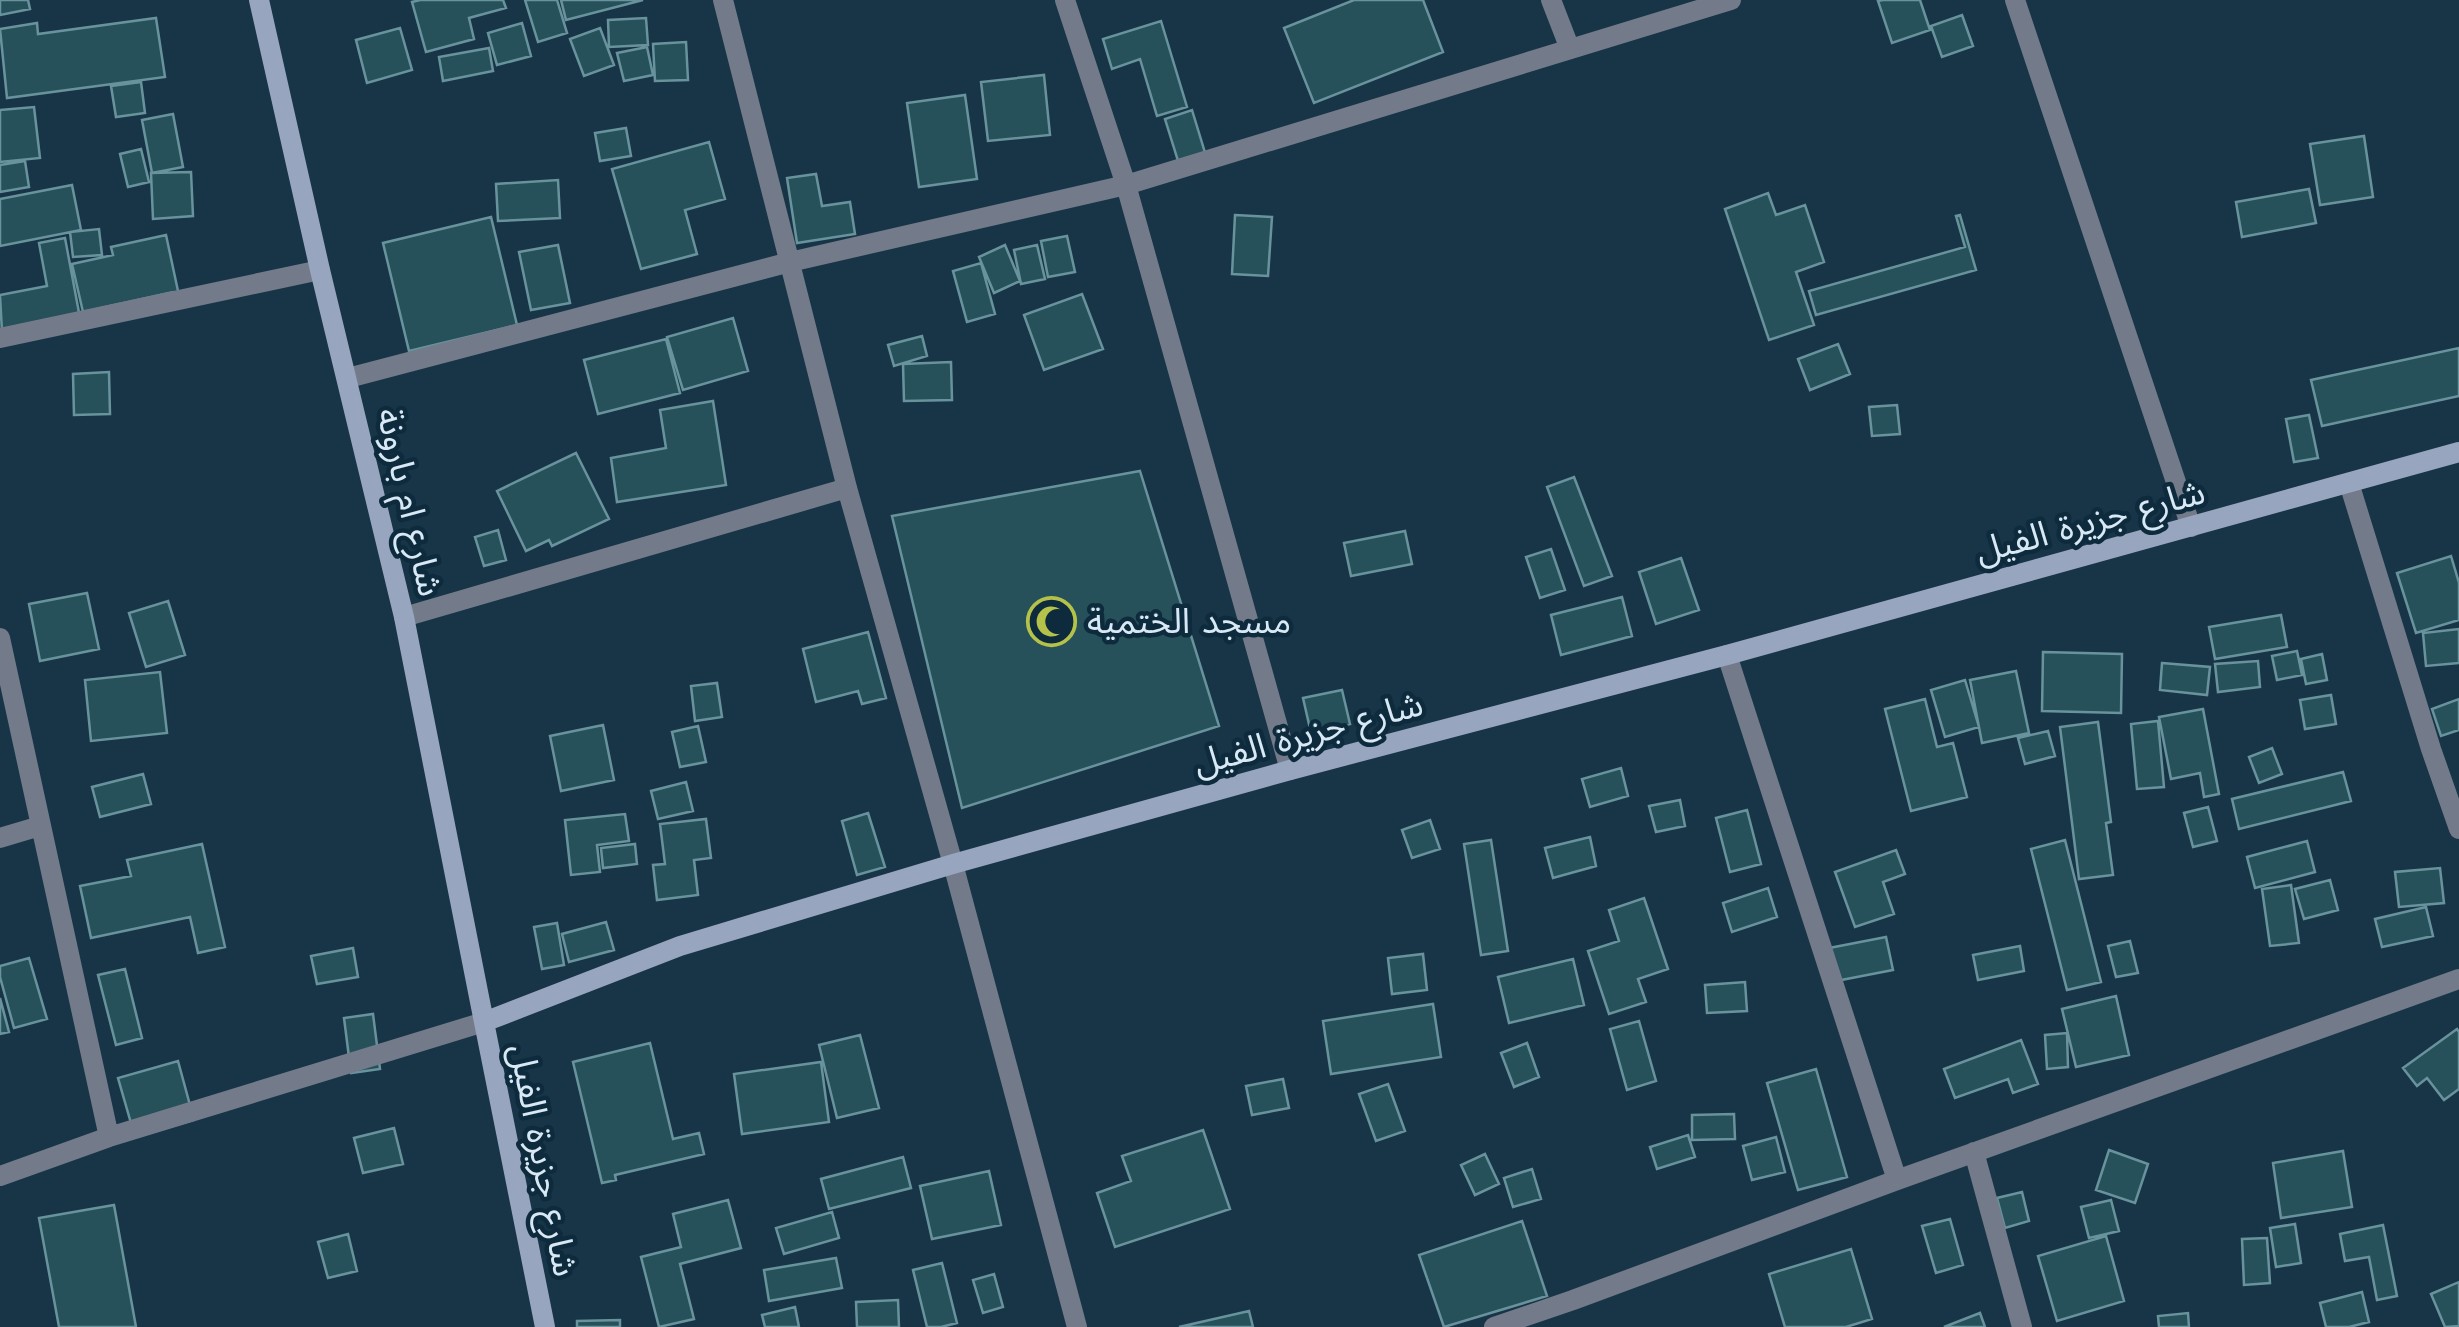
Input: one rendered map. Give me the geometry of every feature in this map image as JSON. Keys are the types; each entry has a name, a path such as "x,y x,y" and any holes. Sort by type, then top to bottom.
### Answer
{"street":[{"name":"شارع ام بارونة","path":"259,0 404,617 484,1022"},
{"path":"723,0 847,488 1077,1327"},
{"path":"1065,0 1126,184 1290,770"},
{"path":"1550,0 1570,50"},
{"path":"348,378 790,262 1126,184 1731,0"},
{"path":"2015,0 2191,527"},
{"path":"0,338 320,270"},
{"name":"شارع جزيرة الفيل","path":"545,1327 484,1022 680,946 952,864 2459,452"},
{"path":"2348,483 2459,829"},
{"path":"404,617 847,488"},
{"path":"0,638 110,1137"},
{"path":"1727,655 1897,1180"},
{"path":"0,838 40,826"},
{"path":"1494,1327 2459,979"},
{"path":"0,1176 110,1137 484,1022"},
{"path":"1974,1152 2022,1327"}],"building":[{"path":"0,0 28,0 30,9 0,15"},
{"path":"503,0 506,8 469,18 474,39 426,52 412,2"},
{"path":"525,0 557,0 567,33 538,42"},
{"path":"561,0 643,0 566,20"},
{"path":"1354,0 1423,0 1443,52 1314,103 1284,28"},
{"path":"1920,0 1930,30 1892,43 1878,1"},
{"path":"1962,15 1973,46 1942,57 1931,26"},
{"path":"156,18 165,77 7,98 0,29 37,23 38,34"},
{"path":"646,18 648,45 609,47 608,20"},
{"path":"1161,21 1187,107 1157,116 1140,59 1112,69 1103,39"},
{"path":"522,23 531,56 497,65 488,33"},
{"path":"400,28 412,70 367,83 356,40"},
{"path":"600,28 614,65 584,76 570,39"},
{"path":"686,42 688,80 655,81 653,44"},
{"path":"647,47 653,75 624,81 617,53"},
{"path":"489,48 493,71 443,81 439,57"},
{"path":"1044,75 1050,135 988,141 981,82"},
{"path":"141,82 145,113 116,117 111,86"},
{"path":"965,95 977,179 919,187 907,103"},
{"path":"34,107 40,158 0,162 0,110"},
{"path":"1192,110 1206,156 1179,164 1165,119"},
{"path":"173,114 183,167 152,173 142,120"},
{"path":"626,128 631,156 600,161 595,133"},
{"path":"2364,136 2373,197 2320,205 2310,144"},
{"path":"709,142 725,199 685,210 697,254 641,269 612,169"},
{"path":"141,149 149,182 128,187 120,154"},
{"path":"25,161 29,187 0,192 0,165"},
{"path":"191,172 193,216 153,219 151,173"},
{"path":"816,174 822,206 850,202 855,234 797,243 787,178"},
{"path":"558,180 560,218 498,221 496,184"},
{"path":"72,185 81,230 0,246 0,199"},
{"path":"2309,189 2316,223 2242,237 2236,202"},
{"path":"1768,193 1776,215 1805,205 1824,262 1796,272 1814,325 1769,340 1725,209"},
{"path":"1235,215 1272,217 1268,276 1232,274"},
{"path":"1960,215 1976,270 1816,315 1809,291 1965,247 1956,216"},
{"path":"491,217 517,325 409,351 383,243"},
{"path":"99,229 102,255 73,257 70,232"},
{"path":"166,235 178,291 83,312 72,264 113,255 111,247"},
{"path":"1067,236 1075,272 1048,277 1041,241"},
{"path":"65,238 80,318 2,332 0,295 47,286 39,243"},
{"path":"558,245 570,303 531,310 519,252"},
{"path":"1005,245 1020,281 994,293 979,257"},
{"path":"1037,245 1045,279 1021,284 1014,250"},
{"path":"981,263 995,314 967,322 953,271"},
{"path":"1082,294 1103,349 1044,370 1024,315"},
{"path":"733,318 748,371 683,390 667,337"},
{"path":"922,336 927,356 894,366 888,345"},
{"path":"666,339 680,393 598,414 584,360"},
{"path":"1838,344 1850,374 1810,390 1798,359"},
{"path":"2459,348 2459,396 2322,426 2311,380"},
{"path":"951,362 952,400 904,401 903,364"},
{"path":"109,372 110,414 74,415 73,374"},
{"path":"713,401 726,485 617,502 611,458 666,448 660,410"},
{"path":"1897,405 1900,434 1872,436 1869,407"},
{"path":"2309,415 2318,458 2294,462 2286,419"},
{"path":"576,453 609,519 552,546 549,540 526,551 497,491"},
{"name":"مسجد الختمية","path":"1140,471 1219,726 962,808 892,516"},
{"path":"1574,477 1612,576 1584,586 1547,487"},
{"path":"498,530 506,560 484,566 475,537"},
{"path":"1405,531 1412,564 1351,576 1344,543"},
{"path":"1551,549 1565,590 1540,598 1526,557"},
{"path":"2451,556 2459,583 2459,620 2416,633 2397,573"},
{"path":"1681,558 1699,610 1656,624 1639,572"},
{"path":"87,593 99,649 40,661 29,604"},
{"path":"1622,597 1632,636 1561,655 1551,615"},
{"path":"168,601 185,655 146,667 129,613"},
{"path":"2281,615 2287,647 2215,659 2209,627"},
{"path":"2459,629 2459,663 2426,666 2423,633"},
{"path":"868,632 886,698 862,704 858,691 816,702 803,649"},
{"path":"2297,651 2302,675 2277,680 2272,656"},
{"path":"2043,652 2122,654 2121,713 2042,711"},
{"path":"2322,654 2327,680 2306,684 2301,659"},
{"path":"2258,661 2260,687 2218,692 2215,664"},
{"path":"2162,663 2210,667 2207,695 2160,690"},
{"path":"2016,671 2029,733 1982,743 1970,680"},
{"path":"160,672 167,733 91,741 85,680"},
{"path":"1965,680 1979,727 1945,737 1931,690"},
{"path":"717,683 722,717 695,721 691,686"},
{"path":"1342,690 1350,724 1311,733 1303,698"},
{"path":"2331,695 2336,724 2305,729 2300,700"},
{"path":"1925,699 1937,747 1953,743 1967,797 1911,811 1885,709"},
{"path":"2459,699 2459,730 2441,736 2432,709"},
{"path":"2203,709 2219,794 2204,797 2200,773 2171,779 2159,717"},
{"path":"2158,721 2164,787 2137,789 2131,724"},
{"path":"2098,722 2111,822 2106,823 2113,875 2079,879 2060,727"},
{"path":"603,725 614,780 561,791 550,736"},
{"path":"698,726 706,762 680,767 672,732"},
{"path":"2048,731 2055,756 2025,764 2018,738"},
{"path":"2272,748 2282,774 2259,783 2249,757"},
{"path":"1621,768 1628,796 1590,807 1582,779"},
{"path":"2343,772 2351,801 2239,829 2232,799"},
{"path":"143,774 151,804 100,817 92,787"},
{"path":"686,782 693,811 658,819 651,791"},
{"path":"1680,800 1685,826 1656,832 1649,806"},
{"path":"2208,807 2217,841 2193,847 2184,813"},
{"path":"1747,810 1761,864 1730,872 1716,818"},
{"path":"868,813 885,867 857,875 842,821"},
{"path":"625,814 629,841 597,845 600,872 571,875 565,820"},
{"path":"706,819 711,858 694,860 698,895 657,900 653,865 665,864 660,824"},
{"path":"1430,820 1440,849 1412,858 1402,830"},
{"path":"1590,837 1596,866 1553,878 1545,848"},
{"path":"1491,840 1508,951 1481,955 1464,844"},
{"path":"2065,840 2101,982 2067,990 2031,849"},
{"path":"2307,841 2315,872 2255,888 2247,857"},
{"path":"202,844 225,947 198,953 190,917 91,938 80,886 131,876 127,860"},
{"path":"635,844 637,864 603,868 601,848"},
{"path":"1896,850 1905,874 1883,882 1894,914 1855,927 1835,872"},
{"path":"2440,868 2444,903 2399,907 2395,872"},
{"path":"2330,880 2338,910 2304,919 2295,889"},
{"path":"2291,885 2299,943 2270,946 2262,889"},
{"path":"1768,888 1777,917 1732,932 1723,903"},
{"path":"1644,898 1668,969 1638,979 1646,1002 1609,1014 1588,951 1619,941 1609,910"},
{"path":"2426,907 2433,936 2382,947 2375,919"},
{"path":"606,922 614,950 569,962 562,934"},
{"path":"557,923 564,965 542,969 534,927"},
{"path":"1886,937 1893,970 1831,982 1824,949"},
{"path":"2130,941 2138,973 2116,977 2108,946"},
{"path":"2020,946 2024,971 1978,980 1973,955"},
{"path":"353,948 358,977 317,984 311,956"},
{"path":"1423,954 1427,990 1392,994 1388,958"},
{"path":"29,958 47,1019 14,1028 0,966"},
{"path":"1573,959 1584,1005 1509,1023 1498,977"},
{"path":"125,969 142,1038 116,1045 98,975"},
{"path":"1745,982 1747,1011 1707,1013 1705,985"},
{"path":"2116,996 2129,1055 2076,1067 2062,1009"},
{"path":"0,998 9,1032 0,1034"},
{"path":"1433,1004 1441,1057 1331,1074 1323,1021"},
{"path":"373,1014 380,1069 351,1073 344,1018"},
{"path":"1639,1021 1656,1081 1627,1090 1610,1029"},
{"path":"2457,1029 2459,1089 2444,1100 2427,1078 2417,1086 2403,1068"},
{"path":"2067,1033 2068,1067 2047,1069 2045,1035"},
{"path":"860,1035 879,1108 837,1118 819,1045"},
{"path":"2021,1040 2038,1084 2013,1093 2008,1079 1955,1098 1944,1069"},
{"path":"650,1043 673,1139 699,1133 704,1154 615,1175 616,1180 602,1183 573,1062"},
{"path":"1527,1043 1539,1077 1514,1087 1501,1053"},
{"path":"178,1061 194,1120 135,1137 118,1078"},
{"path":"821,1062 829,1122 742,1134 734,1074"},
{"path":"1816,1069 1847,1177 1798,1190 1767,1083"},
{"path":"1283,1079 1289,1108 1252,1115 1246,1086"},
{"path":"1388,1084 1405,1131 1376,1141 1359,1094"},
{"path":"1734,1114 1735,1139 1692,1140 1692,1115"},
{"path":"394,1128 403,1164 363,1173 354,1138"},
{"path":"1203,1130 1230,1209 1115,1247 1097,1193 1131,1181 1122,1156"},
{"path":"1688,1135 1695,1157 1657,1169 1650,1147"},
{"path":"1776,1137 1785,1172 1752,1180 1743,1146"},
{"path":"2109,1150 2148,1164 2135,1203 2096,1190"},
{"path":"2343,1151 2352,1207 2281,1218 2273,1163"},
{"path":"1485,1154 1499,1184 1475,1195 1461,1165"},
{"path":"903,1157 911,1188 829,1209 821,1179"},
{"path":"1532,1169 1541,1199 1513,1207 1504,1178"},
{"path":"989,1171 1001,1225 932,1239 920,1186"},
{"path":"2022,1192 2029,1221 2005,1228 1997,1198"},
{"path":"728,1200 741,1248 680,1264 694,1319 659,1327 641,1257 681,1247 673,1214"},
{"path":"2111,1200 2119,1231 2089,1238 2081,1207"},
{"path":"114,1205 136,1327 59,1327 39,1218"},
{"path":"832,1212 839,1238 784,1254 776,1228"},
{"path":"1950,1219 1963,1265 1936,1273 1922,1226"},
{"path":"1522,1221 1547,1296 1444,1327 1419,1255"},
{"path":"2295,1224 2301,1263 2276,1267 2270,1228"},
{"path":"2383,1225 2397,1296 2377,1300 2369,1257 2345,1261 2340,1234"},
{"path":"348,1234 357,1271 328,1278 318,1242"},
{"path":"2106,1236 2124,1301 2057,1321 2038,1256"},
{"path":"2267,1238 2270,1283 2244,1285 2242,1239"},
{"path":"1851,1249 1872,1319 1846,1327 1785,1327 1769,1274"},
{"path":"836,1258 842,1288 769,1301 764,1270"},
{"path":"942,1263 957,1323 927,1327 913,1270"},
{"path":"994,1274 1003,1307 983,1313 973,1280"},
{"path":"2459,1282 2459,1326 2445,1327 2431,1294"},
{"path":"2362,1292 2369,1322 2326,1327 2320,1303"},
{"path":"898,1300 899,1327 857,1327 856,1302"},
{"path":"795,1307 799,1327 765,1327 762,1315"},
{"path":"1249,1311 1253,1327 1179,1327"},
{"path":"1980,1313 1985,1327 1944,1327"},
{"path":"2188,1313 2189,1327 2159,1327 2158,1316"},
{"path":"620,1320 620,1327 577,1327 577,1321"}],"place":[{"name":"مسجد الختمية","path":"1052,621"}]}
